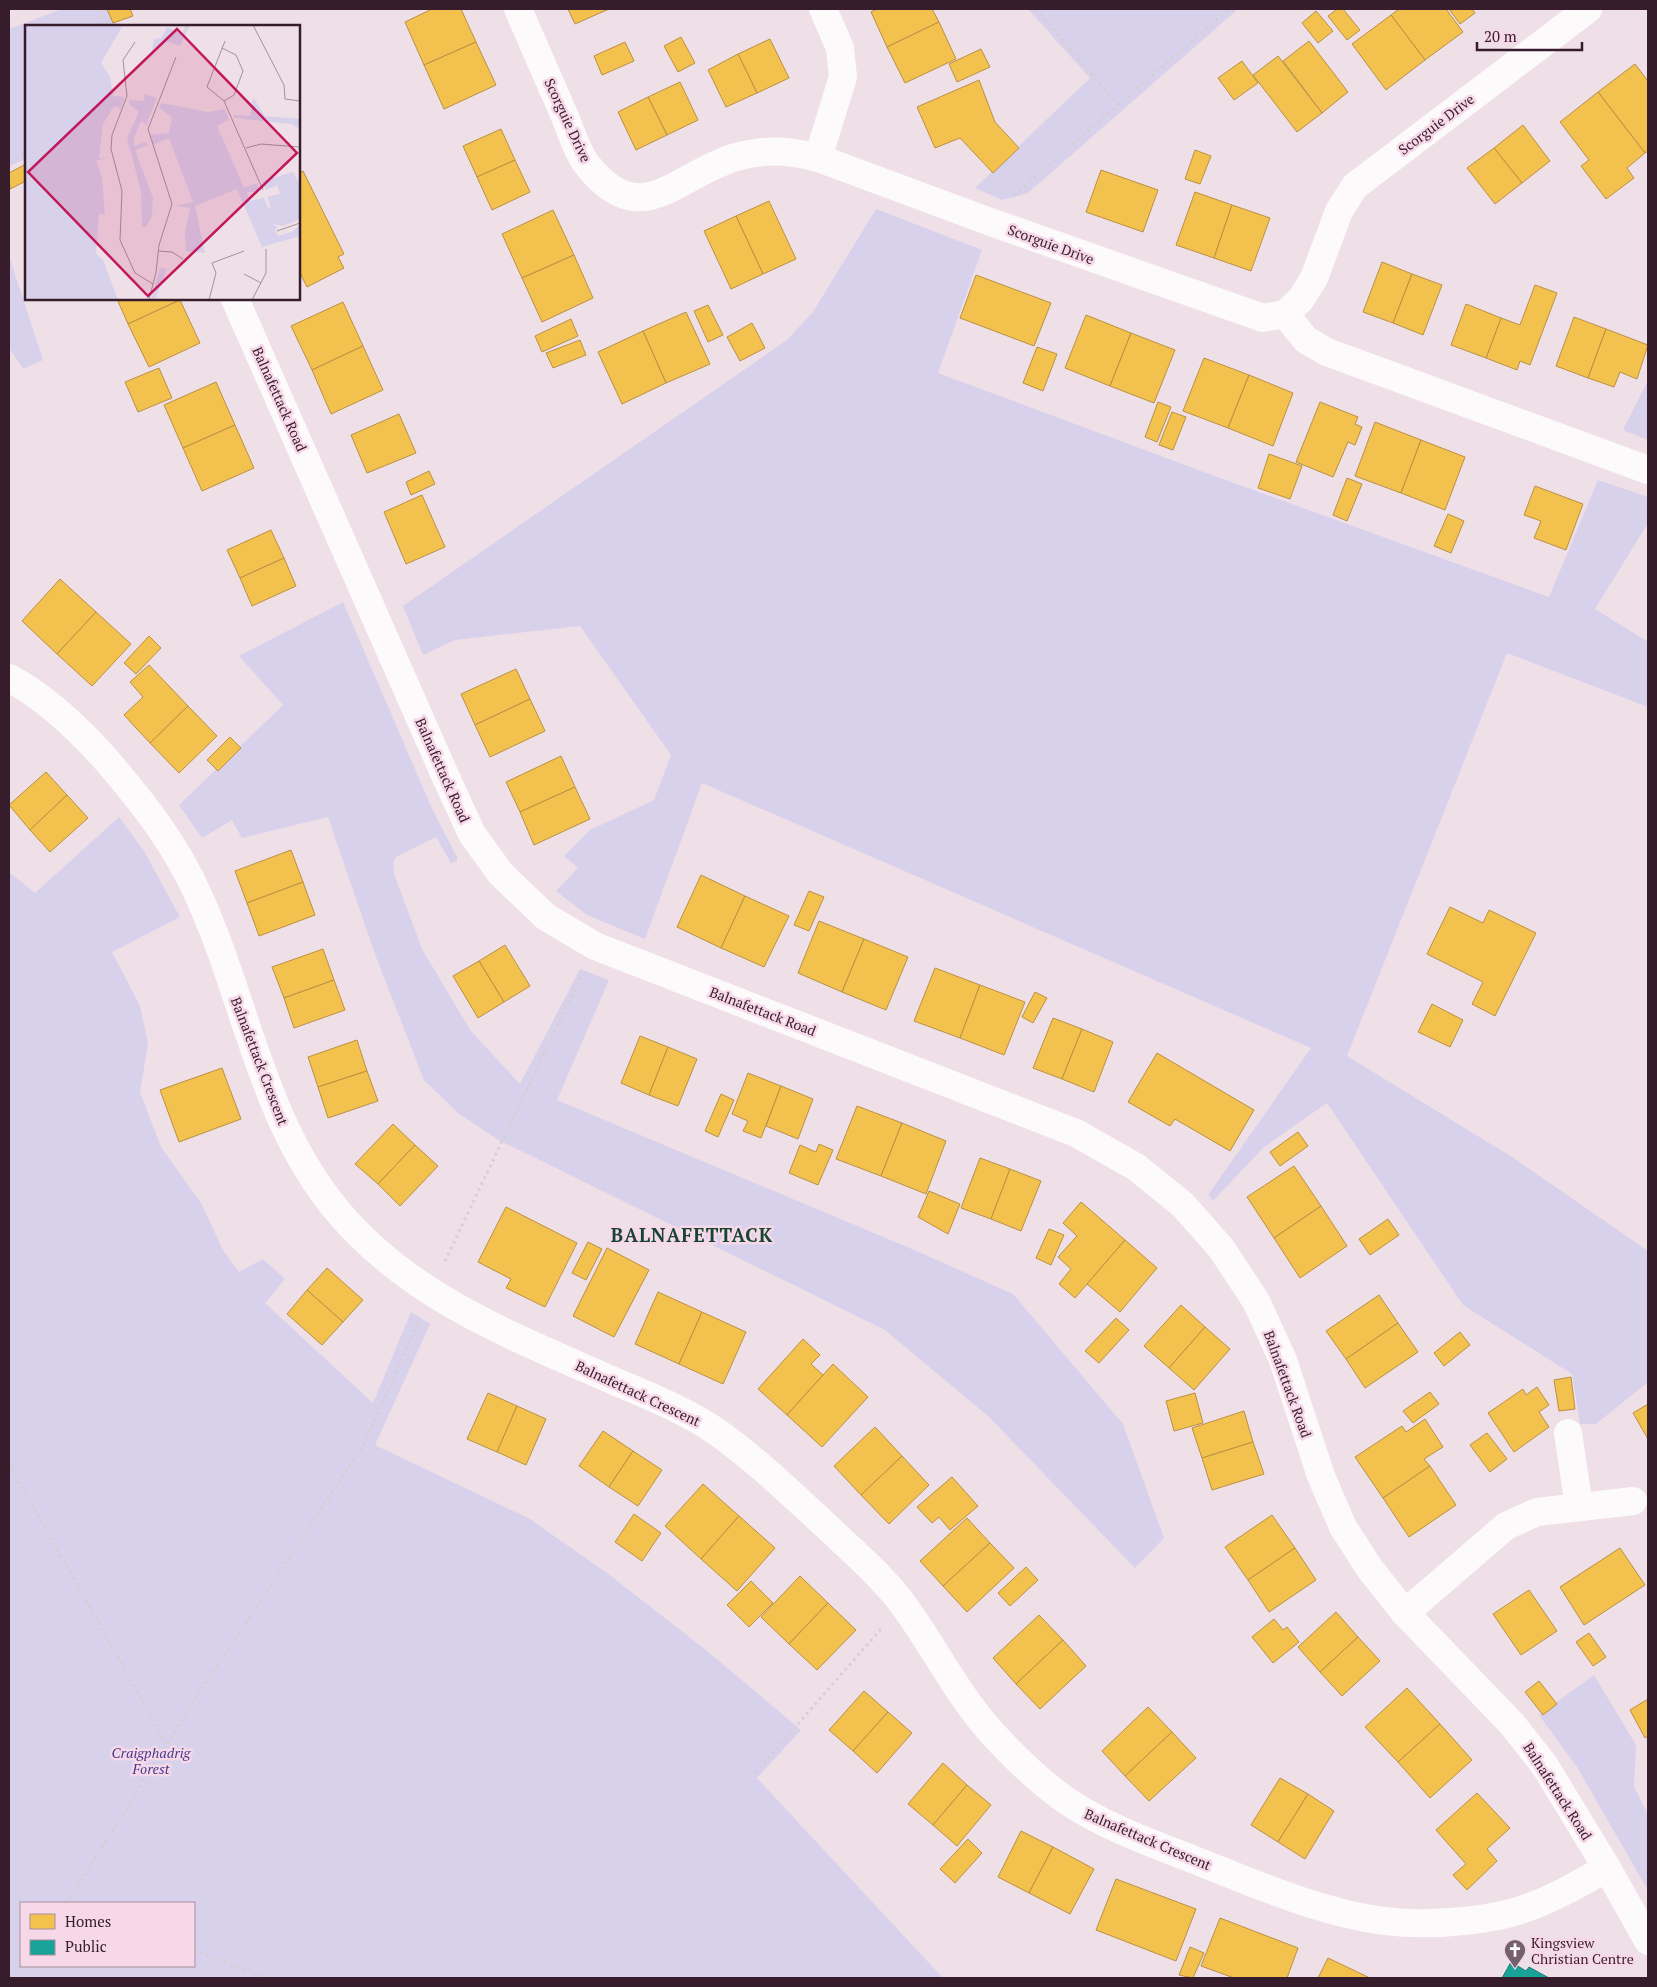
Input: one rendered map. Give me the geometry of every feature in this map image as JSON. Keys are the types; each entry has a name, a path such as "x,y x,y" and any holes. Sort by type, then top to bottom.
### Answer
{"street":[{"name":"Scorguie Drive","path":"518,9 583,160 604,185 631,198 658,194 735,157 790,150 818,158 985,220 1264,318 1285,314 1301,300 1314,278 1339,211 1355,186 1588,9"},
{"path":"818,158 843,77 840,48 823,9"},
{"name":"Balnafettack Road","path":"236,300 472,834 500,874 546,917 595,946 1076,1133 1136,1167 1183,1205 1221,1248 1256,1301 1283,1360 1321,1476 1343,1527 1370,1569 1405,1613 1512,1724 1545,1766 1607,1868 1648,1942"},
{"path":"1285,314 1306,340 1327,352 1648,470"},
{"name":"Balnafettack Crescent","path":"9,678 53,707 89,741 136,795 178,852 204,908 275,1108 303,1164 340,1214 386,1260 430,1293 491,1326 659,1401 711,1428 758,1463 881,1576 903,1604 956,1687 992,1732 1033,1773 1079,1809 1135,1836 1248,1882 1344,1914 1407,1923 1463,1921 1523,1910 1566,1891 1607,1868"},
{"path":"1568,1433 1579,1507"},
{"path":"1405,1613 1506,1526 1537,1512 1633,1501"}],"path":[{"path":"101,9 108,25"},
{"path":"1036,9 1118,105"},
{"path":"985,220 1229,9"},
{"path":"9,160 25,153"},
{"path":"68,1902 167,1744 364,1444 430,1293 595,946"},
{"path":"9,1464 167,1744"},
{"path":"755,1773 903,1604"},
{"path":"195,1950 268,1978"},
{"path":"20,1978 27,1967"}],"green space":[{"path":"62,9 109,9 116,25 25,25 25,159 9,166 9,29"},
{"path":"1028,9 1238,9 1028,193 1002,200 975,188 1090,78"},
{"path":"876,209 982,250 938,373 1209,474 1549,597 1598,480 1648,497 1648,523 1595,609 1648,642 1648,707 1507,653 1347,1056 1512,1157 1648,1251 1648,1382 1596,1424 1580,1424 1572,1374 1463,1305 1327,1103 1264,1147 1213,1201 1208,1195 1311,1048 702,783 645,939 587,915 556,891 578,868 564,856 590,830 654,800 671,755 580,626 455,640 423,655 403,606 787,340 813,312"},
{"path":"9,256 43,360 23,369 9,348"},
{"path":"1648,380 1648,440 1623,430"},
{"path":"343,602 433,811 457,857 457,861 451,863 436,837 396,857 393,863 394,874 422,949 470,1030 520,1084 580,969 609,980 557,1100 919,1252 1013,1294 1123,1424 1164,1538 1135,1568 988,1416 885,1330 497,1139 458,1113 424,1080 376,957 328,817 242,838 232,820 202,838 179,805 283,705 239,656"},
{"name":"Craigphadrig Forest","path":"119,817 144,851 180,917 112,952 140,1006 148,1044 140,1092 161,1147 201,1203 223,1250 239,1272 263,1259 285,1279 265,1303 373,1403 411,1312 430,1324 375,1445 530,1519 611,1576 706,1650 801,1730 757,1778 943,1978 9,1978 9,872 35,893"},
{"path":"1594,1675 1636,1745 1634,1787 1648,1814 1648,1890 1577,1767 1539,1715"}],"building: Homes":[{"path":"107,9 130,9 133,16 113,23"},
{"path":"432,9 461,9 476,42 424,65 405,22"},
{"path":"568,9 609,9 575,24"},
{"path":"877,9 932,9 939,22 887,47 871,12"},
{"path":"1337,9 1343,9 1360,30 1347,40 1328,16"},
{"path":"1399,9 1446,9 1463,32 1425,60 1391,15"},
{"path":"1449,9 1472,9 1475,13 1460,24"},
{"path":"1316,11 1333,31 1318,43 1302,23"},
{"path":"1391,15 1425,60 1386,90 1352,44"},
{"path":"939,22 956,59 905,83 887,47"},
{"path":"681,37 695,63 678,72 664,46"},
{"path":"770,39 789,78 757,93 738,54"},
{"path":"1309,41 1348,92 1322,113 1283,61"},
{"path":"476,42 496,85 444,109 424,65"},
{"path":"625,42 634,61 602,75 594,56"},
{"path":"981,49 990,67 957,82 949,64"},
{"path":"738,54 757,93 726,107 708,70"},
{"path":"1278,56 1322,113 1297,132 1253,75"},
{"path":"1242,61 1258,83 1234,100 1218,78"},
{"path":"1635,64 1648,81 1648,151 1645,153 1598,92"},
{"path":"979,80 995,122 1019,148 993,173 960,138 935,148 917,107"},
{"path":"680,82 698,120 667,135 648,97"},
{"path":"1598,92 1645,153 1627,168 1634,178 1606,199 1581,166 1589,160 1560,122"},
{"path":"648,97 667,135 636,150 618,112"},
{"path":"1523,125 1550,161 1522,183 1494,148"},
{"path":"501,129 515,160 477,177 463,146"},
{"path":"1494,148 1522,183 1495,204 1467,168"},
{"path":"1195,150 1211,156 1200,184 1185,179"},
{"path":"515,160 530,192 492,210 477,177"},
{"path":"25,165 25,182 10,189 9,173"},
{"path":"1101,170 1158,190 1143,232 1086,212"},
{"path":"303,171 344,254 338,257 344,268 307,287 300,273 300,172"},
{"path":"1195,192 1232,205 1214,258 1176,245"},
{"path":"769,201 796,259 763,274 736,216"},
{"path":"1232,205 1270,218 1251,271 1214,258"},
{"path":"553,210 574,255 522,278 502,234"},
{"path":"736,216 763,274 731,289 704,231"},
{"path":"574,255 593,298 542,322 522,278"},
{"path":"1382,262 1412,274 1393,323 1363,312"},
{"path":"1412,274 1442,285 1423,335 1393,323"},
{"path":"976,275 1051,303 1034,346 960,318"},
{"path":"1535,285 1557,293 1530,365 1520,361 1517,370 1486,358 1501,318 1520,325"},
{"path":"117,300 180,300 128,324"},
{"path":"180,300 200,343 149,367 128,324"},
{"path":"343,302 363,346 312,370 291,326"},
{"path":"1466,304 1501,318 1486,358 1451,345"},
{"path":"708,305 723,335 708,342 694,311"},
{"path":"686,312 710,364 666,383 643,331"},
{"path":"1086,315 1131,333 1110,386 1065,368"},
{"path":"1574,317 1606,329 1588,378 1556,366"},
{"path":"571,319 578,336 542,352 535,336"},
{"path":"752,323 765,348 740,361 727,337"},
{"path":"1606,329 1648,345 1637,379 1620,372 1614,387 1588,378"},
{"path":"643,331 666,383 622,404 598,352"},
{"path":"1131,333 1175,350 1154,403 1110,386"},
{"path":"580,340 586,355 553,368 546,353"},
{"path":"363,346 383,390 331,414 312,370"},
{"path":"1037,347 1057,354 1043,391 1023,383"},
{"path":"1204,358 1249,375 1228,428 1183,411"},
{"path":"159,368 172,398 138,412 125,382"},
{"path":"1249,375 1293,393 1273,446 1228,428"},
{"path":"216,382 235,425 183,448 164,405"},
{"path":"1158,402 1171,407 1157,442 1145,437"},
{"path":"1320,402 1358,417 1355,424 1362,427 1355,445 1348,442 1333,477 1296,462"},
{"path":"1172,412 1186,417 1173,450 1159,445"},
{"path":"399,414 416,453 367,473 351,435"},
{"path":"1375,422 1421,440 1401,493 1355,476"},
{"path":"235,425 254,468 202,491 183,448"},
{"path":"1421,440 1465,457 1445,510 1401,493"},
{"path":"1269,454 1302,466 1290,499 1258,488"},
{"path":"429,471 435,484 411,495 406,482"},
{"path":"1347,478 1362,484 1347,521 1333,515"},
{"path":"1535,486 1583,504 1566,550 1534,538 1541,521 1524,515"},
{"path":"422,495 445,547 406,564 384,512"},
{"path":"1448,514 1464,521 1451,553 1434,546"},
{"path":"271,530 284,558 240,578 227,550"},
{"path":"284,558 296,586 252,606 240,578"},
{"path":"60,579 96,612 57,654 22,621"},
{"path":"96,612 131,644 92,686 57,654"},
{"path":"149,636 161,648 136,674 124,663"},
{"path":"149,665 188,706 150,743 124,715 143,697 130,682"},
{"path":"516,669 530,699 475,725 461,694"},
{"path":"530,699 545,731 490,757 475,725"},
{"path":"188,706 217,736 179,773 150,743"},
{"path":"230,737 241,748 218,771 207,760"},
{"path":"561,756 575,787 520,812 506,782"},
{"path":"46,772 67,795 30,830 9,805"},
{"path":"575,787 590,819 534,845 520,812"},
{"path":"67,795 88,818 50,852 30,830"},
{"path":"291,850 303,882 247,903 235,871"},
{"path":"701,875 745,896 721,948 677,927"},
{"path":"303,882 315,915 259,936 247,903"},
{"path":"809,891 824,897 809,931 794,925"},
{"path":"745,896 789,916 764,967 721,948"},
{"path":"1450,907 1483,923 1489,910 1536,933 1495,1016 1472,1004 1483,982 1427,954"},
{"path":"819,921 864,939 842,992 798,973"},
{"path":"864,939 908,957 886,1010 842,992"},
{"path":"505,945 530,986 504,1002 479,961"},
{"path":"323,949 334,980 284,998 272,967"},
{"path":"479,961 504,1002 478,1018 453,976"},
{"path":"935,968 980,985 960,1038 914,1021"},
{"path":"334,980 345,1010 294,1028 284,998"},
{"path":"980,985 1025,1002 1004,1055 960,1038"},
{"path":"1035,992 1047,998 1033,1023 1022,1017"},
{"path":"1432,1004 1463,1020 1450,1047 1418,1032"},
{"path":"1053,1018 1082,1029 1062,1079 1033,1068"},
{"path":"1082,1029 1113,1042 1094,1092 1062,1079"},
{"path":"640,1036 668,1047 649,1095 621,1083"},
{"path":"357,1040 367,1071 318,1087 308,1057"},
{"path":"668,1047 697,1059 678,1106 649,1095"},
{"path":"1157,1053 1254,1110 1230,1151 1175,1119 1170,1126 1128,1102"},
{"path":"222,1068 241,1119 179,1142 160,1090"},
{"path":"367,1071 378,1101 328,1118 318,1087"},
{"path":"748,1073 781,1086 761,1138 743,1131 748,1121 732,1114"},
{"path":"781,1086 813,1099 798,1139 766,1126"},
{"path":"721,1094 734,1100 718,1137 705,1131"},
{"path":"857,1106 902,1123 881,1176 836,1159"},
{"path":"902,1123 946,1141 926,1194 881,1176"},
{"path":"393,1124 415,1145 378,1184 355,1164"},
{"path":"1298,1132 1308,1146 1280,1166 1270,1152"},
{"path":"819,1144 833,1150 818,1185 789,1173 800,1145 816,1152"},
{"path":"415,1145 438,1166 400,1206 378,1184"},
{"path":"980,1158 1010,1169 991,1219 961,1208"},
{"path":"1294,1166 1321,1206 1274,1238 1247,1197"},
{"path":"1010,1169 1041,1181 1021,1231 991,1219"},
{"path":"929,1191 960,1204 948,1234 918,1217"},
{"path":"1081,1202 1125,1240 1075,1298 1059,1284 1071,1269 1058,1257 1077,1236 1063,1223"},
{"path":"1321,1206 1347,1246 1300,1278 1274,1238"},
{"path":"506,1207 577,1243 545,1307 506,1288 511,1279 478,1262"},
{"path":"1388,1219 1399,1235 1370,1255 1359,1239"},
{"path":"1049,1229 1064,1235 1051,1265 1036,1258"},
{"path":"1125,1240 1157,1268 1120,1312 1087,1284"},
{"path":"588,1242 602,1249 586,1280 572,1273"},
{"path":"607,1248 649,1270 614,1337 573,1316"},
{"path":"327,1268 363,1300 343,1322 307,1290"},
{"path":"307,1290 343,1322 322,1345 287,1314"},
{"path":"658,1292 702,1312 679,1364 635,1344"},
{"path":"1379,1295 1398,1323 1346,1359 1326,1331"},
{"path":"1181,1305 1205,1327 1169,1368 1144,1346"},
{"path":"702,1312 746,1332 723,1384 679,1364"},
{"path":"1116,1318 1129,1330 1099,1363 1085,1351"},
{"path":"1398,1323 1418,1352 1365,1388 1346,1359"},
{"path":"1205,1327 1230,1349 1194,1390 1169,1368"},
{"path":"1460,1332 1470,1345 1444,1366 1434,1353"},
{"path":"803,1339 820,1355 811,1364 823,1375 787,1415 758,1389"},
{"path":"833,1364 868,1397 822,1447 787,1415"},
{"path":"1571,1377 1575,1409 1559,1411 1554,1380"},
{"path":"1537,1387 1549,1405 1539,1412 1549,1427 1514,1452 1488,1413 1523,1389 1526,1395"},
{"path":"1430,1392 1439,1404 1413,1423 1403,1411"},
{"path":"488,1393 517,1406 497,1452 467,1439"},
{"path":"1195,1393 1203,1423 1174,1431 1166,1401"},
{"path":"1648,1404 1648,1439 1633,1413"},
{"path":"517,1406 546,1419 526,1465 497,1452"},
{"path":"1244,1411 1253,1442 1202,1458 1192,1428"},
{"path":"1425,1419 1443,1447 1424,1459 1430,1466 1383,1498 1355,1457 1402,1426 1406,1432"},
{"path":"875,1427 902,1456 861,1495 834,1466"},
{"path":"603,1431 633,1451 609,1487 579,1466"},
{"path":"1487,1433 1507,1459 1490,1472 1470,1445"},
{"path":"1253,1442 1264,1474 1212,1490 1202,1458"},
{"path":"633,1451 662,1470 638,1506 609,1487"},
{"path":"902,1456 929,1485 889,1524 861,1495"},
{"path":"1430,1466 1456,1505 1409,1537 1383,1498"},
{"path":"952,1477 978,1506 950,1530 939,1517 932,1523 917,1507"},
{"path":"703,1484 739,1516 701,1559 665,1526"},
{"path":"634,1514 661,1533 642,1561 615,1542"},
{"path":"1272,1515 1295,1548 1248,1580 1225,1547"},
{"path":"739,1516 775,1548 737,1591 701,1559"},
{"path":"967,1518 990,1543 943,1586 920,1561"},
{"path":"990,1543 1014,1568 967,1612 943,1586"},
{"path":"1295,1548 1316,1580 1269,1612 1248,1580"},
{"path":"1620,1548 1645,1585 1584,1625 1560,1587"},
{"path":"1026,1567 1038,1580 1010,1606 998,1593"},
{"path":"800,1576 828,1603 789,1644 761,1617"},
{"path":"751,1581 773,1603 749,1627 727,1605"},
{"path":"1529,1590 1557,1631 1521,1655 1493,1614"},
{"path":"828,1603 856,1630 817,1670 789,1644"},
{"path":"1336,1612 1358,1637 1320,1672 1298,1647"},
{"path":"1039,1615 1063,1640 1016,1684 993,1658"},
{"path":"1274,1619 1283,1630 1287,1627 1299,1642 1273,1663 1252,1637"},
{"path":"1589,1633 1606,1657 1593,1666 1576,1642"},
{"path":"1358,1637 1380,1661 1342,1696 1320,1672"},
{"path":"1063,1640 1086,1666 1040,1709 1016,1684"},
{"path":"1539,1681 1557,1704 1543,1715 1525,1692"},
{"path":"1407,1688 1440,1724 1398,1762 1365,1727"},
{"path":"864,1691 888,1712 853,1751 829,1730"},
{"path":"1648,1699 1648,1736 1645,1738 1630,1710"},
{"path":"1148,1707 1172,1732 1125,1776 1102,1751"},
{"path":"888,1712 912,1733 877,1773 853,1751"},
{"path":"1440,1724 1472,1760 1430,1798 1398,1762"},
{"path":"1172,1732 1196,1758 1149,1801 1125,1776"},
{"path":"943,1763 967,1785 933,1825 908,1804"},
{"path":"1280,1778 1308,1794 1278,1842 1251,1825"},
{"path":"967,1785 991,1805 957,1846 933,1825"},
{"path":"1477,1793 1510,1828 1487,1849 1497,1861 1467,1890 1453,1875 1466,1864 1436,1830"},
{"path":"1308,1794 1334,1811 1305,1859 1278,1842"},
{"path":"1021,1831 1053,1847 1029,1893 998,1877"},
{"path":"968,1839 982,1853 955,1883 940,1869"},
{"path":"1053,1847 1094,1869 1070,1914 1029,1893"},
{"path":"1116,1879 1196,1909 1176,1961 1096,1930"},
{"path":"1220,1918 1298,1948 1287,1978 1234,1978 1201,1966"},
{"path":"1190,1947 1204,1953 1193,1978 1179,1975"},
{"path":"1328,1958 1370,1978 1318,1978"}],"building: Public":[{"name":"Kingsview Christian Centre","path":"1511,1962 1526,1971 1529,1967 1549,1978 1502,1978"}],"place":[{"name":"Kingsview Christian Centre","path":"1515,1969"}],"district":[{"name":"BALNAFETTACK","path":"692,1234"}]}
